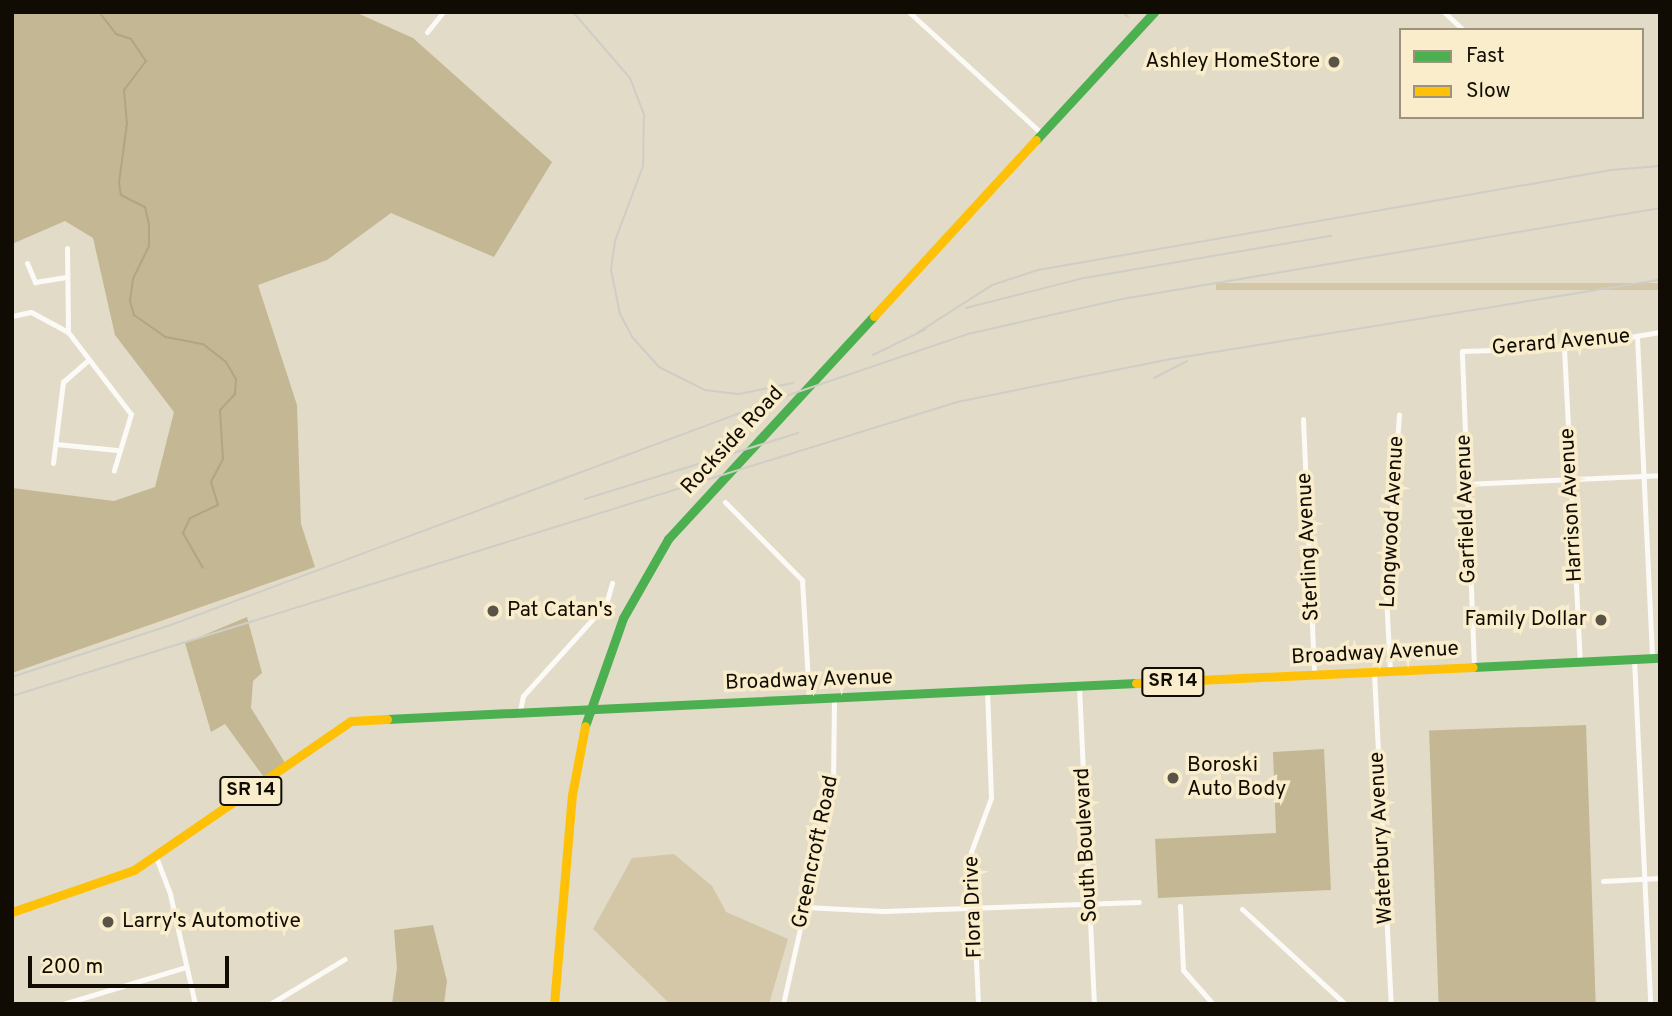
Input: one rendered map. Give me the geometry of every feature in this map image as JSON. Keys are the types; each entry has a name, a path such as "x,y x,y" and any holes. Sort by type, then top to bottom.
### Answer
{"main road":[{"name":"Rockside Road","path":"554,1004 572,794 588,708 623,618 649,570 668,539 704,496 1154,12"},
{"name":"Broadway Avenue","path":"12,912 108,883 156,857 351,720 1656,658"}],"street":[{"path":"427,32 443,12"},
{"path":"909,12 1042,134"},
{"path":"1444,12 1461,28"},
{"path":"67,248 65,277 68,332"},
{"path":"27,263 35,282 65,277"},
{"path":"12,316 31,312 68,332 87,361 131,414 124,442 117,450 114,470"},
{"name":"Gerard Avenue","path":"1462,351 1564,348 1660,332"},
{"path":"1637,337 1643,475 1656,658"},
{"name":"Harrison Avenue","path":"1564,348 1580,663"},
{"name":"Garfield Avenue","path":"1462,351 1474,667"},
{"path":"52,463 63,382 87,361"},
{"name":"Longwood Avenue","path":"1390,672 1386,596 1399,414"},
{"name":"Sterling Avenue","path":"1303,419 1314,675"},
{"path":"55,444 117,450"},
{"path":"1465,484 1660,475"},
{"path":"724,502 802,580 809,698"},
{"path":"520,711 528,690 606,604 612,583"},
{"path":"1634,659 1650,1004"},
{"name":"Waterbury Avenue","path":"1374,673 1391,1004"},
{"name":"South Boulevard","path":"1079,687 1094,1004"},
{"name":"Flora Drive","path":"978,1004 972,844 991,798 987,689"},
{"name":"Greencroft Road","path":"783,1004 833,783 834,698"},
{"path":"156,857 170,894 195,1004"},
{"path":"1602,881 1660,878"},
{"path":"805,907 883,911 1139,902"},
{"path":"1180,906 1183,970 1213,1004"},
{"path":"1242,909 1345,1004"},
{"path":"270,1004 345,959"},
{"path":"63,1004 186,967"},
{"path":"287,996 292,1004"}],"shaded area":[{"path":"12,12 355,12 413,38 552,162 494,257 391,213 327,260 258,285 297,405 301,524 315,567 12,673 12,488 114,501 155,487 174,412 115,335 93,238 65,221 12,244"},
{"path":"1216,283 1660,283 1660,290 1216,290"},
{"path":"247,617 262,673 253,681 251,708 287,766 266,780 225,724 211,732 185,643"},
{"path":"1586,725 1596,1004 1439,1004 1429,730"},
{"path":"1324,749 1331,890 1158,898 1155,839 1276,833 1273,752"},
{"path":"674,854 712,886 726,912 788,939 769,1004 669,1003 593,929 632,858"},
{"path":"433,925 447,981 444,1004 392,1004 397,968 394,930"}],"waterway":[{"path":"99,12 116,34 131,39 146,61 124,90 127,123 119,183 121,195 145,207 149,225 149,246 133,279 130,301 134,315 166,337 203,344 226,362 236,379 235,394 220,410 223,459 211,482 218,505 190,518 183,533 203,568"}],"railway":[{"path":"573,12 630,78 644,115 643,166 615,241 611,270 620,314 633,338 659,367 705,390 739,394 793,383"},
{"path":"1123,12 1128,17"},
{"path":"917,333 992,285 1038,270 1611,170 1660,166"},
{"path":"12,677 168,626 780,398 968,334 1122,299 1660,208"},
{"path":"966,308 1084,278 1331,236"},
{"path":"12,696 957,402 1171,359 1660,280"},
{"path":"873,355 926,329"},
{"path":"1154,378 1187,361"},
{"path":"585,499 798,433"}],"traffic: fast":[{"path":"1036,140 1154,12"},
{"path":"585,726 623,618 668,539 874,316"},
{"path":"1473,667 1660,658"},
{"path":"387,719 1136,683"}],"traffic: slow":[{"path":"874,316 1036,140"},
{"path":"1136,683 1473,667"},
{"path":"12,912 134,870 351,721 387,719"},
{"path":"554,1004 572,795 585,726"}],"place":[{"name":"Ashley HomeStore","path":"1334,62"},
{"name":"Pat Catan's","path":"493,611"},
{"name":"Family Dollar","path":"1601,620"},
{"name":"Boroski Auto Body","path":"1173,778"},
{"name":"Larry's Automotive","path":"108,922"}]}
